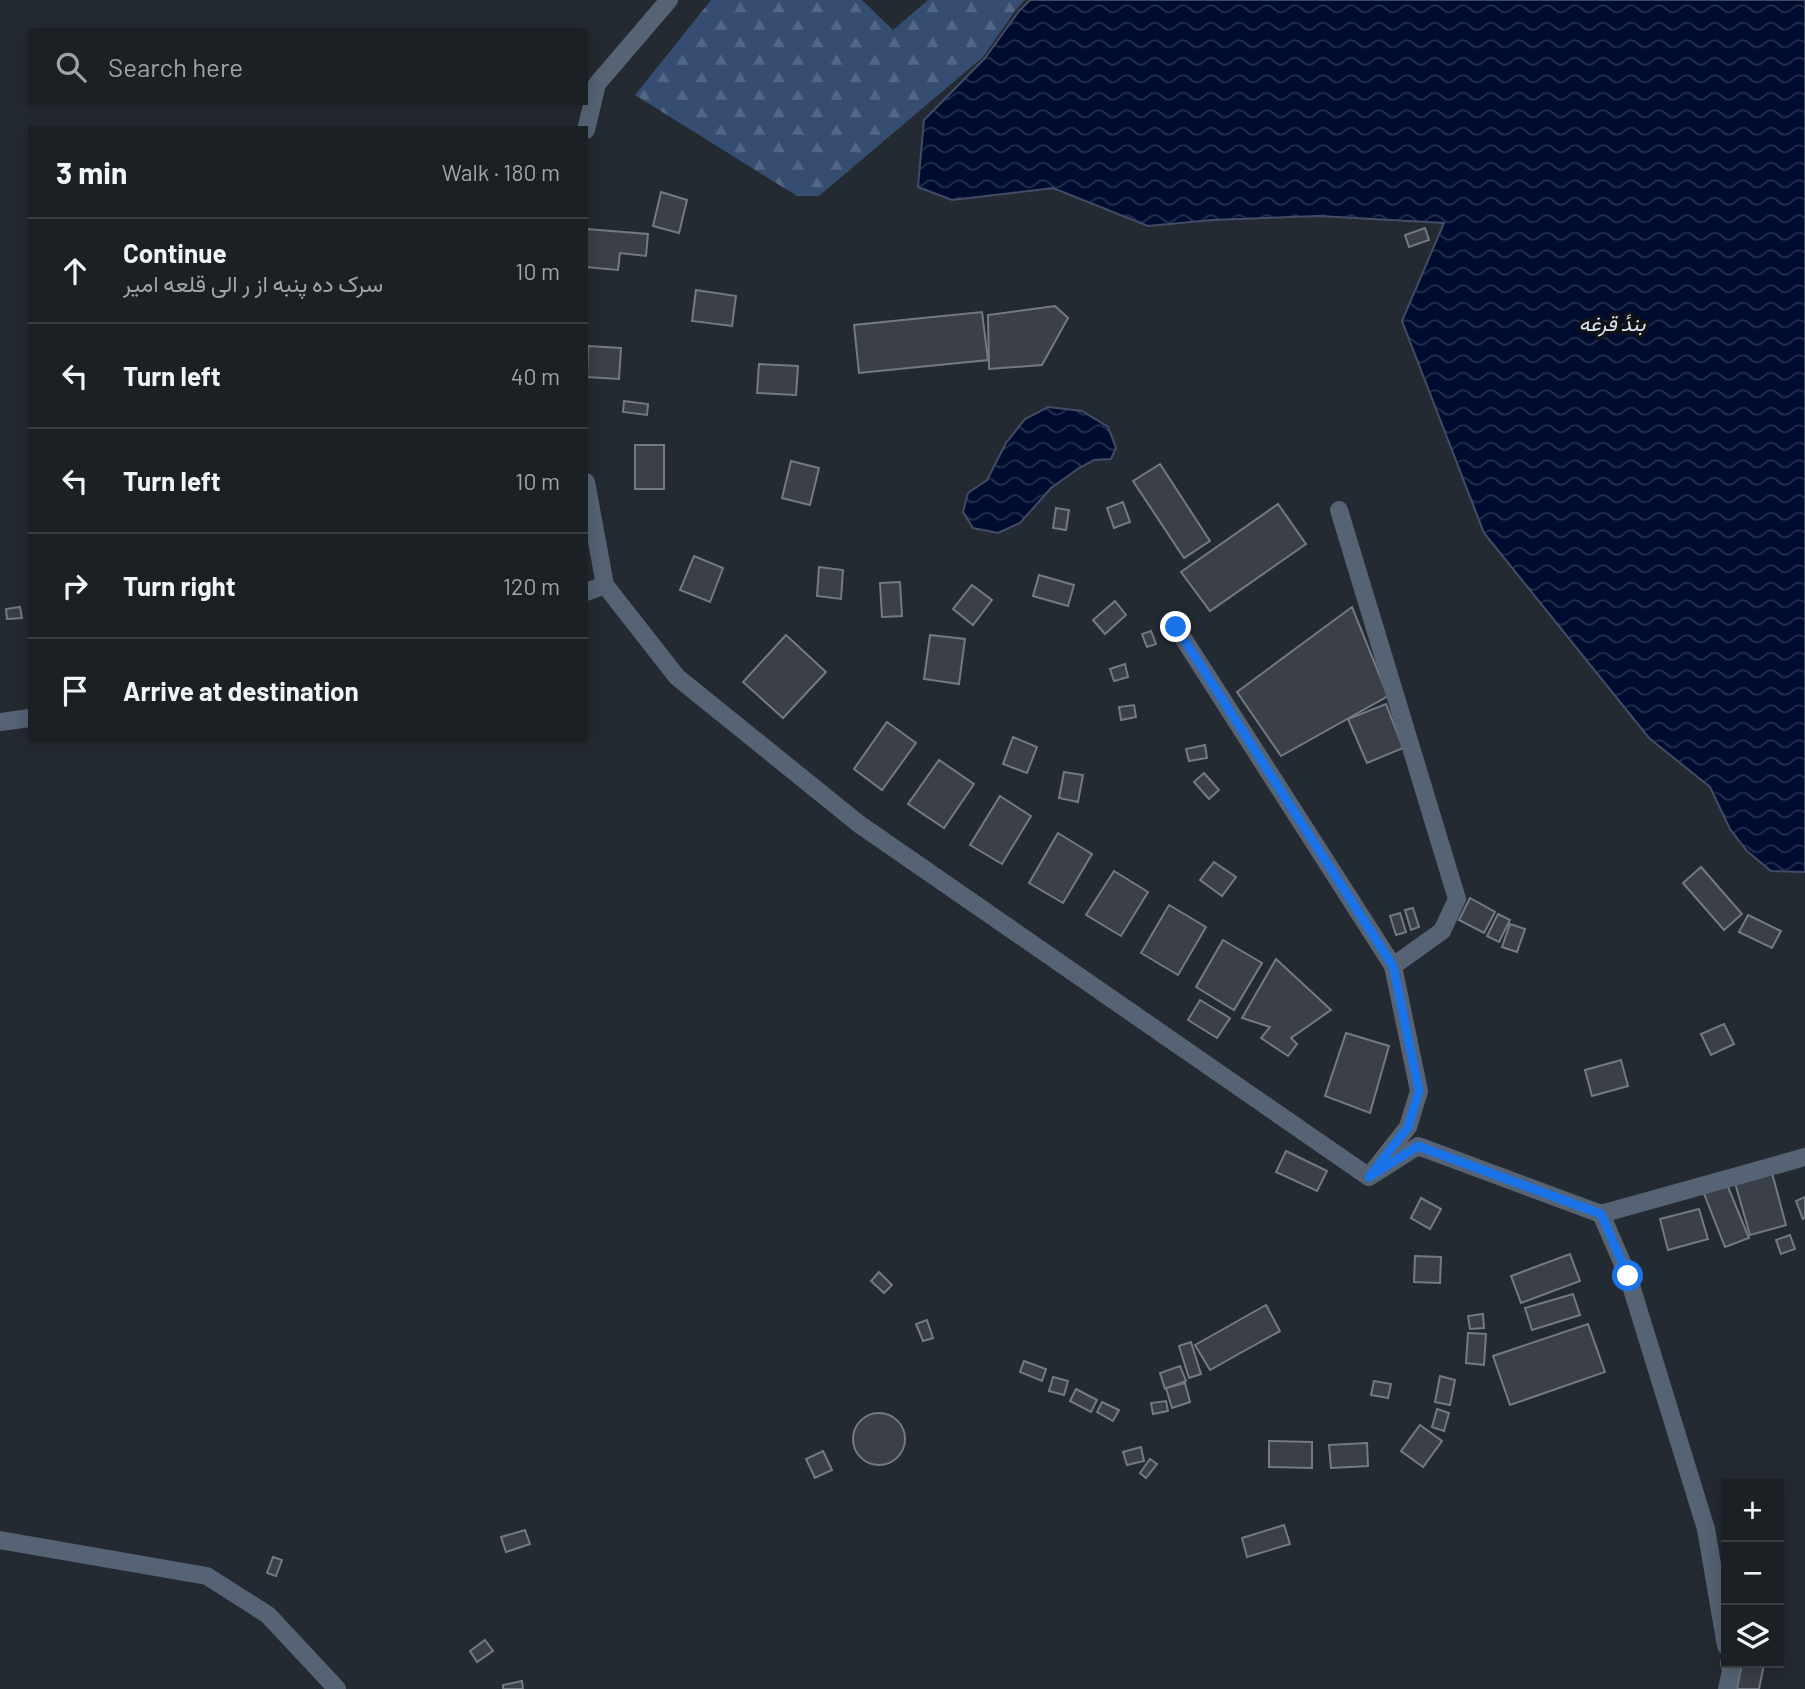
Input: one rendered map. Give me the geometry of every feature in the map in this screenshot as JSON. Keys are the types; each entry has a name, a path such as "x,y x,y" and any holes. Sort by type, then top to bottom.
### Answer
{"street":[{"path":"587,126 597,85 669,0"},
{"path":"588,492 606,584 677,677 859,824 1369,1177"},
{"path":"1339,510 1457,899 1443,931 1393,966"},
{"path":"588,591 606,584"},
{"path":"1176,627 1393,966 1419,1091 1408,1127 1369,1177"},
{"path":"0,722 28,718"},
{"path":"1369,1177 1418,1146 1601,1214 1805,1157"},
{"path":"1601,1214 1628,1276 1706,1529 1721,1617"},
{"path":"0,1540 207,1576 268,1615 337,1689"},
{"path":"1727,1689 1730,1668"}],"green space":[{"path":"711,0 862,0 893,30 928,0 1025,0 983,57 819,196 797,196 635,95"}],"water":[{"name":"بندٔ قرغه","path":"1030,0 1805,0 1805,872 1771,871 1747,851 1730,829 1710,787 1649,738 1484,533 1402,321 1444,223 1319,216 1212,220 1148,226 1053,188 952,200 918,187 924,120 985,58"},
{"path":"1048,407 1082,411 1108,427 1116,448 1111,459 1094,460 1079,468 1051,488 1020,523 998,533 973,528 963,512 968,493 987,480 1006,443 1025,419"}],"building":[{"path":"661,192 687,200 679,233 653,226"},
{"path":"1425,228 1429,240 1409,247 1405,235"},
{"path":"588,229 648,234 646,256 620,253 618,270 588,267"},
{"path":"696,290 736,296 732,326 692,321"},
{"path":"1055,306 1068,318 1042,365 989,369 988,315"},
{"path":"982,312 988,360 859,373 854,325"},
{"path":"588,346 621,348 619,379 588,377"},
{"path":"759,364 798,366 796,395 757,393"},
{"path":"624,401 648,404 647,415 623,412"},
{"path":"635,445 664,445 664,489 635,489"},
{"path":"791,461 819,468 810,505 782,498"},
{"path":"1160,464 1210,541 1184,558 1133,481"},
{"path":"1123,502 1130,522 1114,528 1107,508"},
{"path":"1278,504 1306,544 1210,611 1181,572"},
{"path":"1056,508 1069,510 1066,530 1053,528"},
{"path":"694,556 723,568 710,602 680,590"},
{"path":"819,567 843,570 841,599 817,596"},
{"path":"1039,575 1074,585 1068,606 1033,596"},
{"path":"900,582 902,616 882,617 880,583"},
{"path":"972,585 992,600 973,625 953,609"},
{"path":"1115,601 1126,615 1105,634 1093,620"},
{"path":"20,607 22,618 7,619 6,609"},
{"path":"1352,607 1388,696 1281,756 1237,692"},
{"path":"1151,631 1156,644 1147,647 1142,634"},
{"path":"786,635 826,672 783,718 743,682"},
{"path":"930,635 965,639 959,684 924,679"},
{"path":"1125,664 1128,677 1114,681 1110,669"},
{"path":"1386,704 1403,748 1367,763 1348,719"},
{"path":"1134,705 1136,717 1121,720 1119,707"},
{"path":"887,722 916,743 882,790 854,769"},
{"path":"1013,737 1037,747 1027,773 1003,764"},
{"path":"1205,745 1207,758 1189,761 1186,749"},
{"path":"939,760 974,784 944,828 908,804"},
{"path":"1064,772 1083,775 1078,802 1059,798"},
{"path":"1204,773 1219,790 1209,799 1194,782"},
{"path":"1000,796 1031,816 1002,864 970,845"},
{"path":"1058,833 1092,854 1063,903 1029,883"},
{"path":"1214,862 1236,877 1222,896 1200,880"},
{"path":"1701,867 1742,914 1724,930 1683,883"},
{"path":"1114,871 1148,892 1121,936 1086,915"},
{"path":"1470,898 1495,912 1484,933 1459,920"},
{"path":"1169,905 1206,927 1178,975 1141,953"},
{"path":"1413,908 1419,927 1411,930 1405,910"},
{"path":"1400,913 1406,932 1396,935 1390,916"},
{"path":"1498,914 1510,920 1499,942 1487,936"},
{"path":"1748,915 1781,931 1772,948 1739,932"},
{"path":"1510,924 1525,929 1517,952 1502,947"},
{"path":"1223,940 1262,963 1234,1010 1196,987"},
{"path":"1276,959 1331,1010 1291,1038 1297,1044 1288,1056 1261,1038 1270,1027 1242,1018"},
{"path":"1200,1000 1230,1018 1217,1038 1188,1020"},
{"path":"1724,1024 1734,1044 1711,1055 1701,1034"},
{"path":"1346,1033 1389,1046 1370,1113 1325,1096"},
{"path":"1621,1060 1628,1086 1592,1096 1585,1070"},
{"path":"1286,1151 1327,1171 1317,1191 1276,1172"},
{"path":"1772,1173 1786,1225 1750,1235 1735,1183"},
{"path":"1726,1182 1749,1238 1725,1247 1703,1191"},
{"path":"1805,1197 1805,1218 1803,1219 1796,1201"},
{"path":"1421,1198 1441,1209 1430,1229 1411,1218"},
{"path":"1699,1209 1708,1239 1668,1250 1660,1219"},
{"path":"1790,1235 1795,1249 1781,1254 1776,1240"},
{"path":"1570,1254 1580,1281 1521,1303 1511,1276"},
{"path":"1415,1256 1441,1257 1440,1283 1414,1282"},
{"path":"879,1272 892,1285 884,1293 871,1281"},
{"path":"1573,1294 1580,1315 1532,1330 1525,1308"},
{"path":"1266,1305 1280,1331 1210,1370 1195,1345"},
{"path":"1483,1314 1484,1328 1470,1329 1468,1316"},
{"path":"927,1320 933,1338 923,1341 916,1324"},
{"path":"1588,1324 1605,1372 1510,1405 1493,1356"},
{"path":"1468,1333 1486,1334 1484,1365 1466,1363"},
{"path":"1191,1342 1201,1374 1189,1378 1179,1346"},
{"path":"1024,1361 1046,1369 1042,1381 1020,1372"},
{"path":"1180,1366 1186,1381 1165,1389 1160,1373"},
{"path":"1440,1376 1455,1380 1450,1405 1435,1402"},
{"path":"1053,1377 1068,1381 1064,1395 1049,1391"},
{"path":"1374,1381 1391,1384 1388,1398 1371,1395"},
{"path":"1185,1383 1190,1402 1172,1408 1166,1388"},
{"path":"1076,1389 1097,1400 1091,1412 1070,1401"},
{"path":"1166,1401 1168,1411 1153,1414 1151,1403"},
{"path":"1102,1402 1119,1410 1113,1421 1097,1412"},
{"path":"1437,1409 1449,1413 1444,1431 1432,1427"},
{"path":"879,1413 898,1420 905,1439 898,1458 879,1465 860,1458 853,1439 860,1420"},
{"path":"1420,1425 1442,1441 1423,1467 1401,1451"},
{"path":"1269,1441 1312,1442 1312,1468 1269,1467"},
{"path":"1367,1443 1368,1466 1331,1468 1329,1445"},
{"path":"1141,1447 1144,1461 1127,1465 1123,1452"},
{"path":"823,1451 832,1470 815,1478 806,1459"},
{"path":"1150,1459 1157,1464 1146,1478 1140,1473"},
{"path":"1284,1525 1290,1544 1247,1557 1242,1538"},
{"path":"525,1530 530,1544 506,1552 501,1537"},
{"path":"273,1557 282,1560 276,1576 267,1573"},
{"path":"485,1640 493,1651 477,1662 470,1651"},
{"path":"1741,1668 1763,1668 1759,1689 1737,1689"},
{"path":"522,1681 523,1689 503,1689 503,1685"}],"route":[{"path":"1176,627 1393,966 1419,1091 1408,1127 1369,1177 1418,1146 1601,1214 1628,1276"}]}
